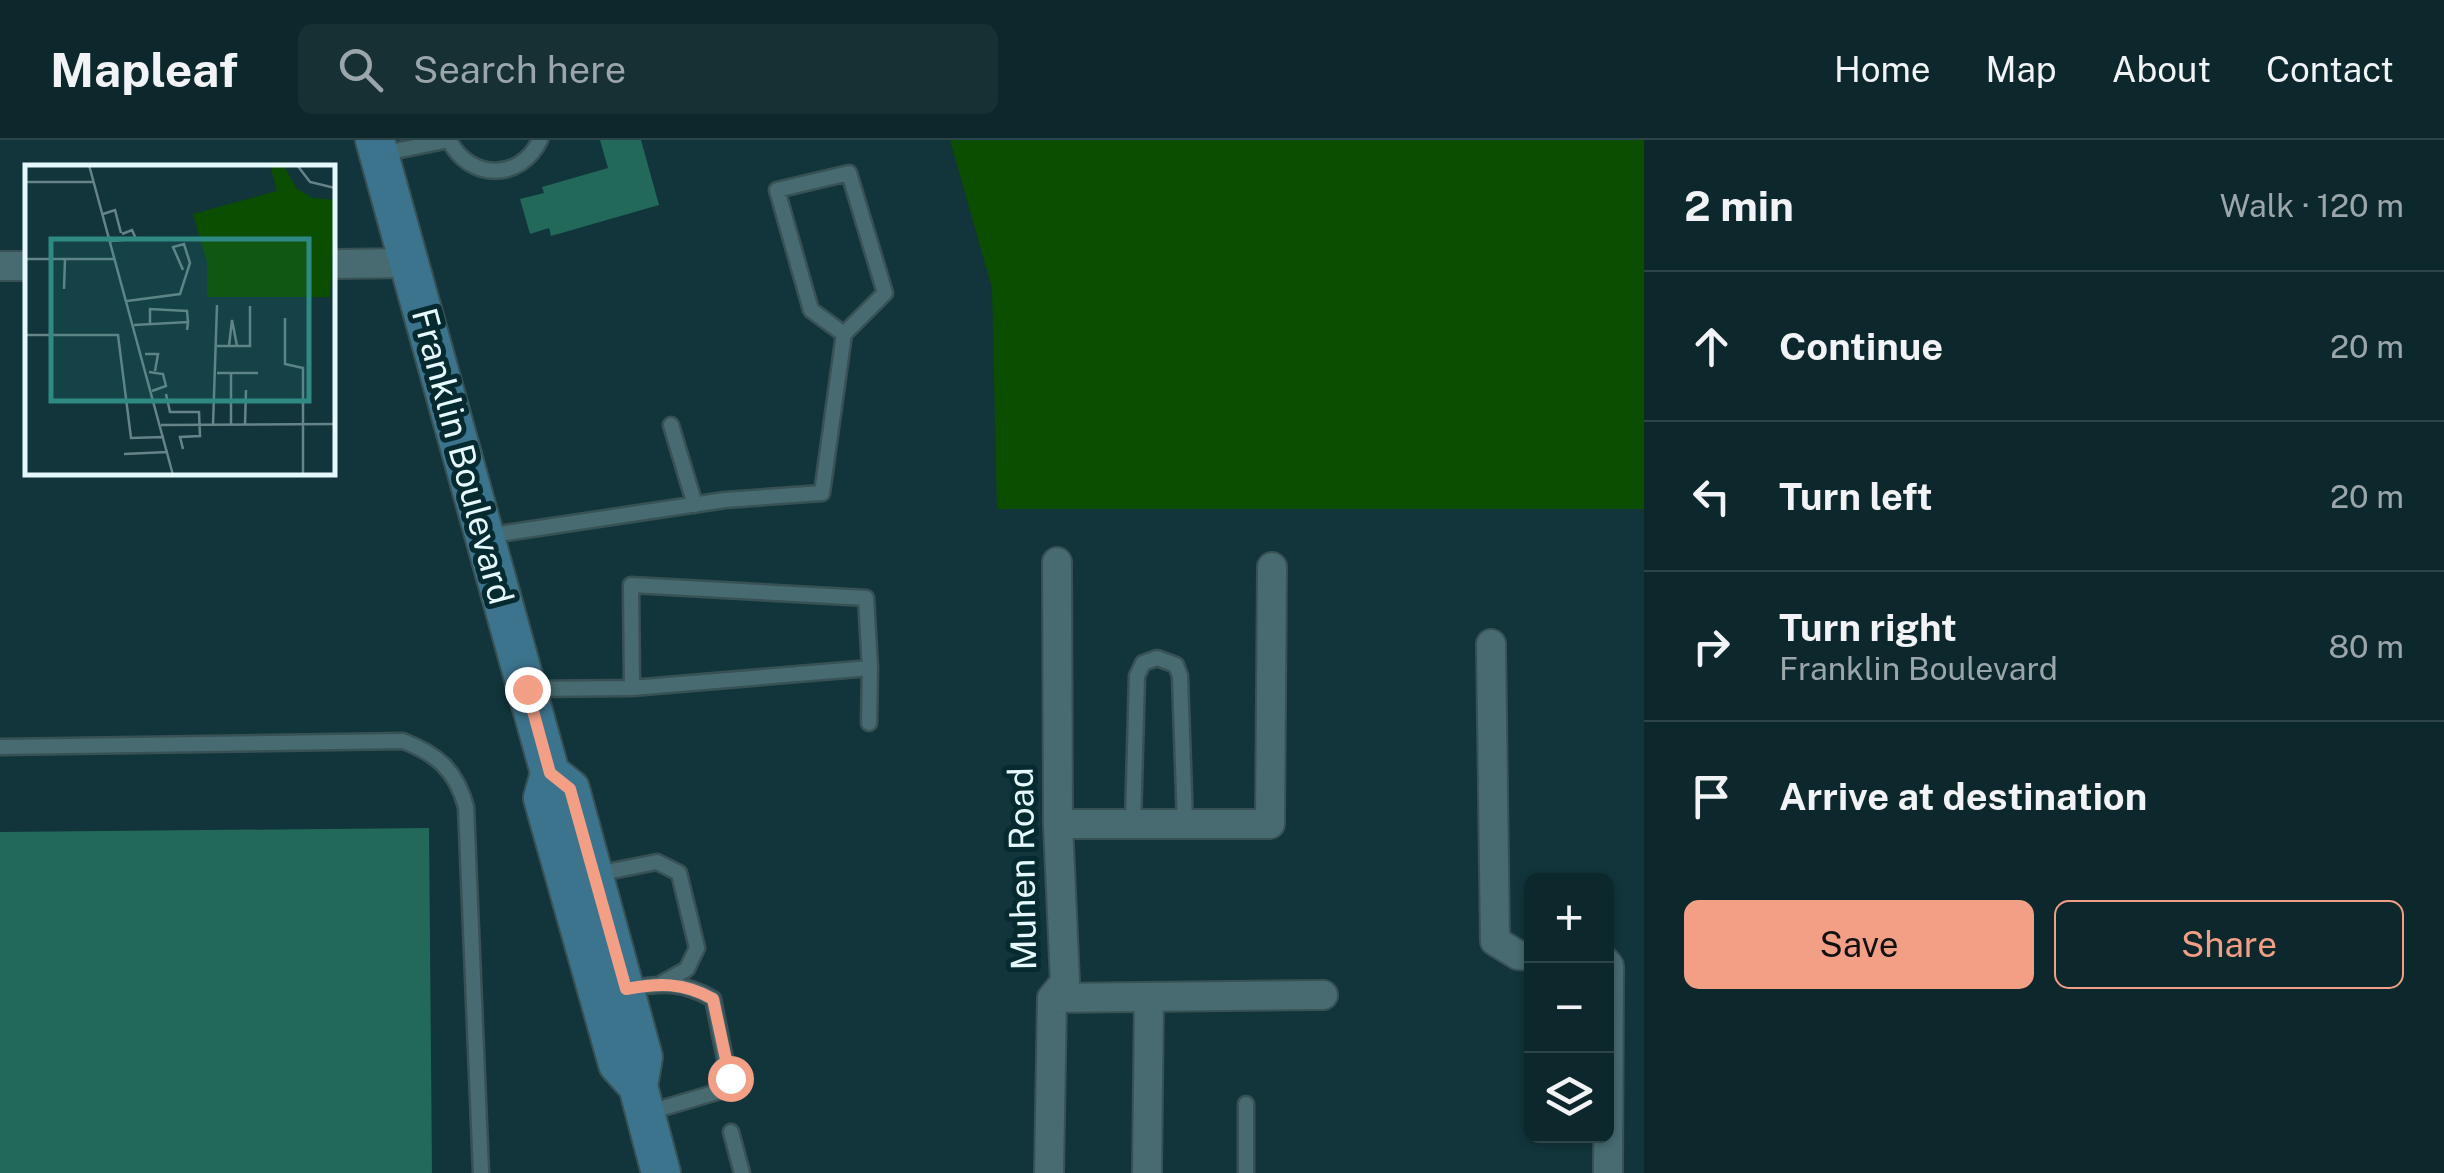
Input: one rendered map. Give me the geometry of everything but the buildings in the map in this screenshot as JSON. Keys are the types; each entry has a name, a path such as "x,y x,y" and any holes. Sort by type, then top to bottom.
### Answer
{"main road":[{"name":"Franklin Boulevard","path":"377,147 550,773 543,798 618,1064 641,1100 662,1173"},
{"name":"Franklin Boulevard","path":"550,773 570,789 595,874 644,986 641,1100"}],"street":[{"path":"335,264 410,264"},
{"name":"Muhen Road","path":"1050,1173 1052,998 1065,982 1058,824 1057,562"},
{"path":"1058,824 1270,824 1272,566"},
{"path":"1491,644 1494,941 1524,955"},
{"path":"1052,998 1323,995"},
{"path":"1148,1173 1149,998"},
{"path":"1608,1053 1608,1173"}],"lane":[{"path":"377,147 449,140 466,163 492,172 518,166 528,159 540,140"},
{"path":"485,536 694,505 822,494 844,334 884,293 849,173 778,190 811,310 844,334"},
{"path":"671,425 694,505"},
{"path":"632,688 631,584 866,598 869,723"},
{"path":"1134,824 1137,676 1143,663 1157,658 1176,664 1180,676 1184,824"},
{"path":"527,689 632,688 870,668"},
{"path":"0,746 402,741 428,750 448,766 466,807 482,1173"},
{"path":"595,874 656,862 679,873 696,948 686,969 644,986"},
{"path":"641,1100 717,1092 730,1078 713,999 696,990 644,986"},
{"path":"1246,1104 1246,1173"},
{"path":"731,1132 742,1173"}],"green space":[{"path":"950,140 1644,140 1644,509 997,509 992,288"}],"route":[{"path":"527,689 550,773 570,789 626,989 662,982 696,990 713,999 730,1078"}]}
